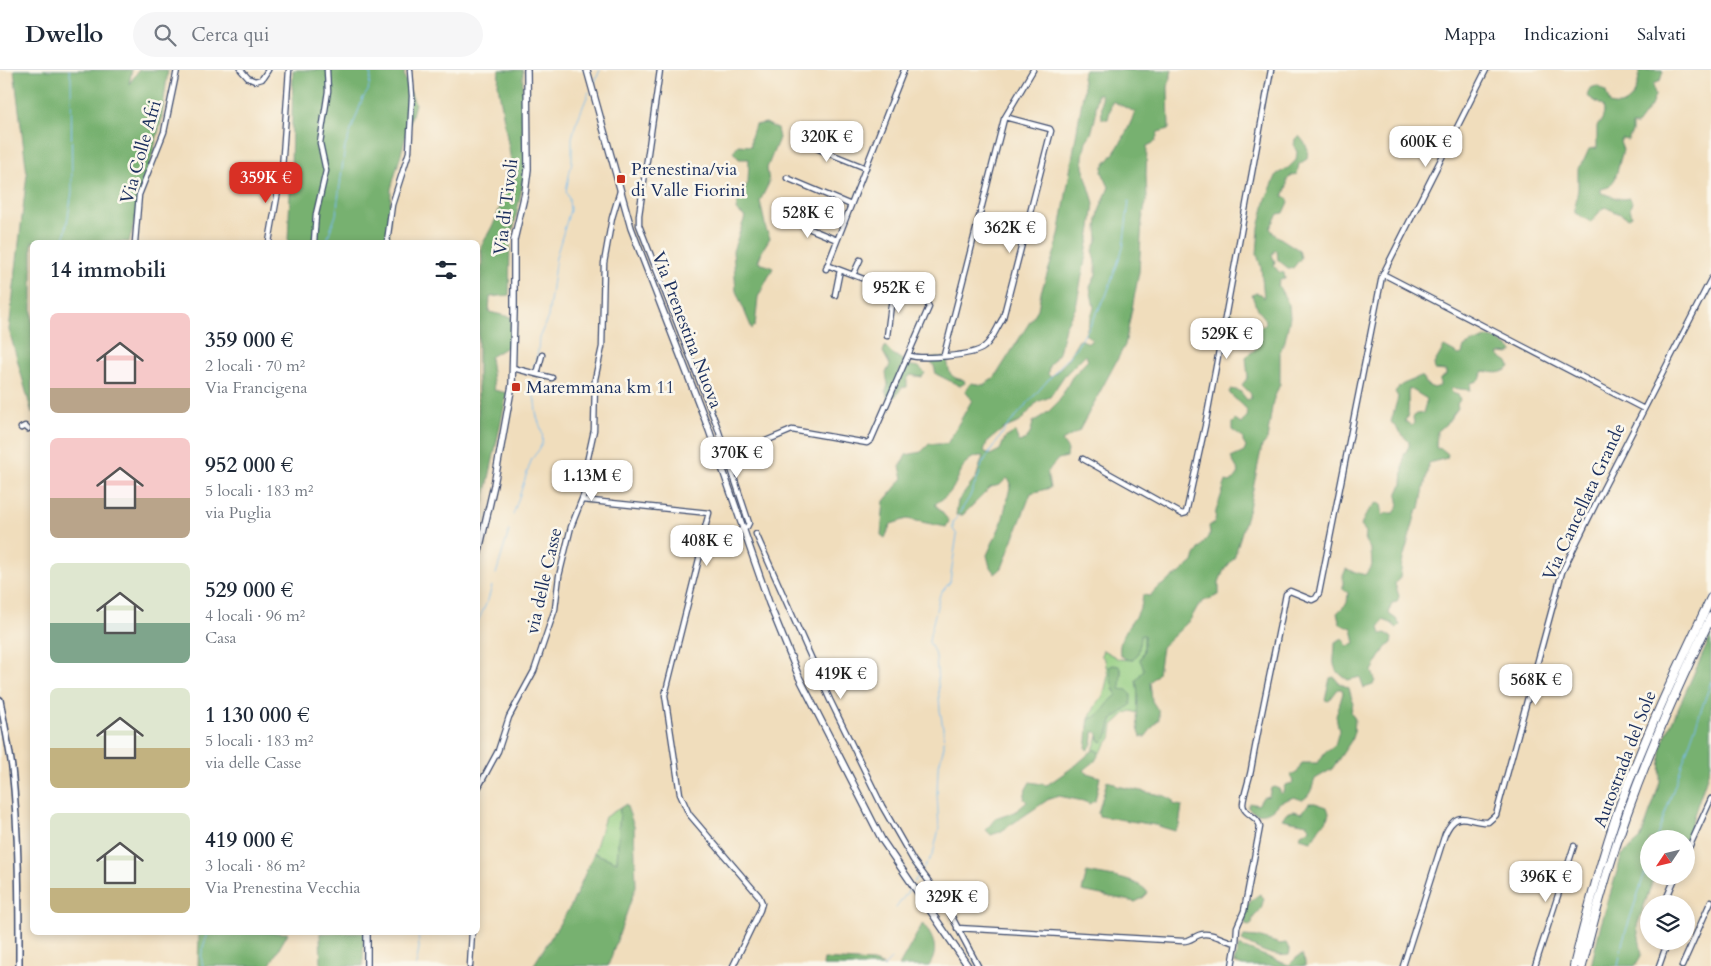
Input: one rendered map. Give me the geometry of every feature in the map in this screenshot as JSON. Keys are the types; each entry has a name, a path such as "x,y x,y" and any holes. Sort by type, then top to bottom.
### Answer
{"highway":[{"name":"Autostrada del Sole","path":"1574,966 1590,903 1619,810 1670,684 1711,598"},
{"name":"Autostrada del Sole","path":"1582,966 1597,906 1627,814 1652,747 1684,672 1711,618"}],"main road":[{"name":"Via di Tivoli","path":"480,546 494,485 510,397 513,368 514,240 525,193 528,169 527,70"},
{"name":"Via Prenestina Nuova","path":"587,70 620,192 650,278 709,430 771,609 805,691 893,858 968,966"},
{"path":"367,966 368,935"}],"street":[{"name":"Via Colle Afri","path":"136,240 139,195 164,132 177,70"},
{"path":"241,70 248,78 255,81 262,78 268,70"},
{"path":"269,240 282,169 289,70"},
{"path":"314,240 317,210 326,172 326,164 320,143 328,92 327,70"},
{"path":"387,240 391,208 409,152 412,99 410,70"},
{"path":"660,70 639,215 640,231 717,426 749,523 748,526 704,550 699,558 666,690 665,701 680,794 684,806 762,902 733,966"},
{"path":"727,457 792,430 870,442 929,310 929,306 927,303 893,290 840,270 826,267 904,70"},
{"path":"944,356 1005,117 1033,70"},
{"path":"1084,459 1182,514 1186,513 1205,426 1271,70"},
{"path":"1232,966 1237,927 1244,911 1260,825 1257,819 1246,811 1243,804 1250,779 1259,724 1286,594 1290,591 1312,600 1319,593 1383,274 1486,70"},
{"path":"908,355 917,358 974,353 988,343 1003,318 1051,132 1051,130 1005,117"},
{"path":"796,140 866,168"},
{"path":"787,178 851,205"},
{"name":"via delle Casse","path":"480,784 498,751 508,717 534,671 555,609 559,576 571,527 582,500 594,430 595,379 602,344 604,263 610,225 620,192"},
{"path":"786,219 837,240"},
{"path":"853,275 860,260"},
{"path":"835,295 840,270"},
{"path":"1383,274 1644,408"},
{"name":"Via Cancellata Grande","path":"1403,966 1445,834 1450,824 1460,818 1488,822 1496,815 1561,576 1644,408 1711,279"},
{"path":"906,296 912,280"},
{"path":"886,336 893,290"},
{"path":"536,374 542,356"},
{"path":"513,368 552,378"},
{"path":"21,428 25,426 28,429"},
{"path":"582,500 709,513 702,539 704,550"},
{"path":"756,534 830,700 882,806 907,850 939,895 978,966"},
{"path":"0,700 13,779 19,878 20,966"},
{"path":"1695,834 1711,799"},
{"path":"1536,966 1574,846"},
{"path":"1682,966 1711,901"},
{"path":"958,928 1183,941 1189,941 1202,934 1236,942"},
{"path":"470,966 472,935"},
{"path":"1659,966 1665,950"}],"green space":[{"path":"14,70 132,70 129,84 139,70 168,70 161,122 130,240 30,240 30,406 9,330 27,174"},
{"path":"293,70 405,70 404,76 415,104 391,189 389,240 288,240"},
{"path":"499,70 523,70 522,115 525,161 523,183 510,245 509,295 490,297 489,312 511,317 510,345 490,357 494,390 507,393 480,521 481,247 496,219 511,174 511,161 498,85"},
{"path":"1085,70 1172,70 1168,87 1169,129 1158,132 1155,142 1147,146 1147,197 1142,220 1139,272 1125,345 1079,431 1062,441 1068,450 1067,457 1058,459 1047,472 1050,488 1031,493 1002,568 995,574 990,567 987,555 1002,522 1011,483 1007,478 1000,485 991,487 963,515 956,515 958,501 976,478 983,456 971,459 966,463 951,491 935,504 949,521 946,527 907,519 891,524 885,538 881,535 884,501 903,478 900,467 906,455 921,452 929,444 947,444 972,400 965,391 971,383 984,385 995,377 1038,309 1041,292 1060,230 1084,89 1082,76","holes":["1097,94 1101,94 1102,119 1108,119 1112,101 1135,112 1122,141 1103,166 1102,172 1109,187 1099,211 1098,239 1093,250 1096,262 1096,275 1090,287 1094,308 1085,334 1092,339 1089,343 1079,339 1065,363 1051,377 1048,374 1049,366 1059,353 1065,327 1076,307 1091,228 1094,203 1083,167 1083,156 1086,141 1091,134 1095,119","1085,355 1088,360 1072,377 1059,401 1048,412 1033,422 1028,437 1019,442 1015,432 1005,438 1000,450 990,455 984,451 987,442 1003,429 1020,422 1037,402 1050,397 1064,376"]},
{"path":"1639,70 1663,71 1660,81 1653,84 1655,96 1651,106 1637,125 1632,125 1632,132 1628,140 1622,139 1620,142 1623,150 1615,179 1609,187 1601,189 1601,193 1618,198 1629,198 1632,202 1630,208 1632,216 1629,218 1605,207 1591,222 1575,213 1578,168 1589,149 1597,148 1597,126 1604,112 1603,106 1587,96 1590,88 1597,86 1606,92 1610,104 1624,104 1629,101 1636,90"},
{"path":"766,123 777,129 779,138 767,168 769,183 760,201 766,229 770,238 758,262 773,268 758,297 755,326 752,329 736,291 733,251 745,217 736,210 738,199 748,183 749,159 739,159 733,152 738,145 751,146 751,137 755,125"},
{"path":"1299,136 1306,146 1308,152 1307,159 1299,164 1297,174 1292,175 1287,180 1283,197 1287,198 1289,202 1284,213 1278,214 1270,228 1274,234 1299,250 1301,258 1293,268 1288,268 1278,260 1277,251 1275,250 1272,255 1275,262 1274,266 1279,272 1284,273 1285,279 1280,279 1278,285 1289,305 1290,317 1285,341 1280,351 1280,384 1273,401 1267,440 1262,446 1249,508 1234,558 1224,570 1219,582 1219,595 1204,601 1198,606 1190,620 1162,647 1158,674 1150,682 1152,701 1159,712 1159,719 1145,737 1141,737 1137,717 1138,695 1136,681 1144,669 1140,660 1144,650 1144,635 1141,635 1139,650 1133,660 1126,659 1120,655 1121,642 1126,630 1141,607 1143,595 1150,596 1156,589 1193,562 1195,555 1210,534 1209,526 1215,522 1216,511 1226,481 1230,482 1239,472 1231,458 1244,452 1246,447 1243,438 1232,430 1232,423 1235,420 1241,424 1248,415 1243,405 1229,392 1231,389 1240,391 1247,400 1251,398 1251,394 1242,385 1248,377 1246,357 1259,346 1250,335 1225,328 1225,325 1231,321 1228,315 1229,311 1255,331 1265,325 1266,321 1255,304 1252,295 1260,294 1264,298 1261,267 1257,254 1259,228 1266,199 1277,174 1288,168 1296,160 1297,152 1294,146 1295,139"},
{"path":"1488,337 1497,339 1513,351 1509,354 1501,353 1498,355 1508,362 1510,367 1507,370 1494,373 1483,371 1480,380 1471,383 1470,390 1451,388 1452,393 1458,395 1460,400 1457,404 1458,408 1447,423 1437,432 1436,448 1442,449 1448,454 1447,458 1429,463 1420,508 1416,513 1400,577 1395,584 1399,596 1397,602 1392,603 1389,614 1400,625 1397,628 1383,620 1379,628 1381,634 1386,633 1392,638 1391,644 1386,647 1372,671 1375,680 1373,685 1364,688 1360,677 1348,680 1335,668 1335,642 1343,638 1347,646 1355,644 1352,628 1340,624 1337,613 1347,603 1348,593 1343,589 1343,576 1346,569 1365,575 1372,565 1371,550 1365,541 1366,532 1361,526 1365,516 1377,503 1381,504 1383,516 1386,513 1394,513 1399,506 1397,495 1402,484 1404,455 1409,442 1391,422 1398,397 1395,392 1403,384 1418,377 1423,377 1427,385 1434,388 1440,386 1440,379 1446,375 1446,371 1435,370 1434,364 1444,347 1459,355 1462,354 1464,347","holes":["1409,388 1427,399 1423,413 1413,417 1414,423 1412,426 1405,421 1409,409"]},
{"path":"885,346 904,361 889,397 887,397 886,391 888,385 886,373 890,365 883,352"},
{"path":"947,357 952,376 964,380 965,383 960,386 936,374 931,362 925,361 926,359"},
{"path":"906,365 919,367 925,373 922,377 910,375 907,380 907,387 901,388 897,395 892,398"},
{"path":"1141,634 1144,635 1144,650 1140,660 1144,669 1136,681 1138,713 1131,711 1126,713 1113,725 1111,738 1099,754 1097,750 1093,750 1098,736 1100,741 1109,733 1112,720 1121,714 1119,685 1121,672 1113,689 1117,695 1098,716 1089,719 1098,701 1103,697 1108,676 1105,660 1101,655 1103,650 1119,659 1133,660"},
{"path":"1711,636 1711,764 1689,830 1644,830 1660,781 1661,750 1665,737"},
{"path":"1113,665 1119,666 1121,672 1120,689 1127,690 1131,694 1131,705 1112,720 1107,738 1102,742 1097,732 1093,732 1092,744 1087,750 1089,719 1102,712 1117,695 1112,685 1109,667"},
{"path":"1334,677 1339,683 1349,688 1353,703 1351,712 1355,719 1351,741 1332,769 1315,779 1311,791 1305,798 1302,800 1294,797 1278,803 1269,812 1256,813 1252,811 1248,808 1250,803 1258,805 1263,797 1269,796 1271,788 1274,787 1279,789 1281,794 1285,785 1293,783 1291,775 1298,771 1302,763 1318,763 1325,752 1335,745 1339,731 1336,716 1343,693 1342,689 1338,689 1329,701 1325,700 1330,678"},
{"path":"1093,750 1097,750 1099,754 1095,761 1084,770 1087,773 1100,777 1095,801 1090,804 1059,796 1049,799 1000,832 991,835 986,830 995,819 1015,812 1027,802 1024,799 1030,782 1047,785 1076,765"},
{"path":"1107,781 1117,786 1165,796 1173,800 1173,804 1182,806 1179,826 1175,831 1155,825 1099,816 1098,813"},
{"path":"1309,803 1327,807 1329,813 1326,822 1311,841 1300,838 1301,834 1309,830 1310,827 1307,824 1282,819 1286,813 1293,811 1302,813"},
{"path":"626,804 634,826 636,886 608,966 533,966 572,904 594,853 617,862 620,808"},
{"path":"620,808 617,862 594,853 605,817"},
{"path":"1640,840 1640,885 1651,885 1648,895 1640,895 1640,917 1637,926 1642,954 1635,966 1591,966 1600,928 1622,855"},
{"path":"1087,872 1129,881 1137,884 1148,893 1135,902 1082,891"},
{"path":"1260,894 1264,898 1261,909 1253,918 1252,924 1246,925 1245,911 1252,900"},
{"path":"923,923 930,934 935,949 929,966 899,966"},
{"path":"199,935 287,935 269,966 198,966"},
{"path":"320,935 364,935 363,966 321,966"},
{"path":"1244,936 1258,937 1280,944 1286,943 1290,951 1289,955 1271,954 1259,949 1242,941"},
{"path":"1239,946 1289,965 1302,955 1305,966 1243,966 1234,963"},
{"path":"824,959 873,962 885,966 823,966"}],"waterway":[{"path":"64,240 72,192 71,78 69,70"},
{"path":"327,240 336,215 345,147 363,98 368,91 371,76 368,70"},
{"path":"594,84 600,70"},
{"path":"533,370 538,352 539,338 548,317 556,257 570,210 566,191 572,161 572,138 589,92"},
{"path":"923,869 933,854 939,829 938,769 944,746 936,656 929,642 940,594 950,582 957,535 953,529 953,523 969,498 982,464 1006,428 1076,348 1088,329 1106,296 1123,248 1129,201"},
{"path":"513,515 531,461 542,444 542,432 533,393"},
{"path":"496,574 509,531"},
{"path":"480,617 492,586"},
{"path":"1659,830 1711,682"},
{"path":"914,882 920,873"},
{"path":"1618,966 1623,940 1641,885"},
{"path":"896,908 911,887"},
{"path":"203,966 202,953 208,935"},
{"path":"416,966 419,948 418,935"},
{"path":"884,966 891,959"}],"place":[{"name":"Prenestina/via di Valle Fiorini","path":"621,179"},
{"name":"Maremmana km 11","path":"516,387"}]}
